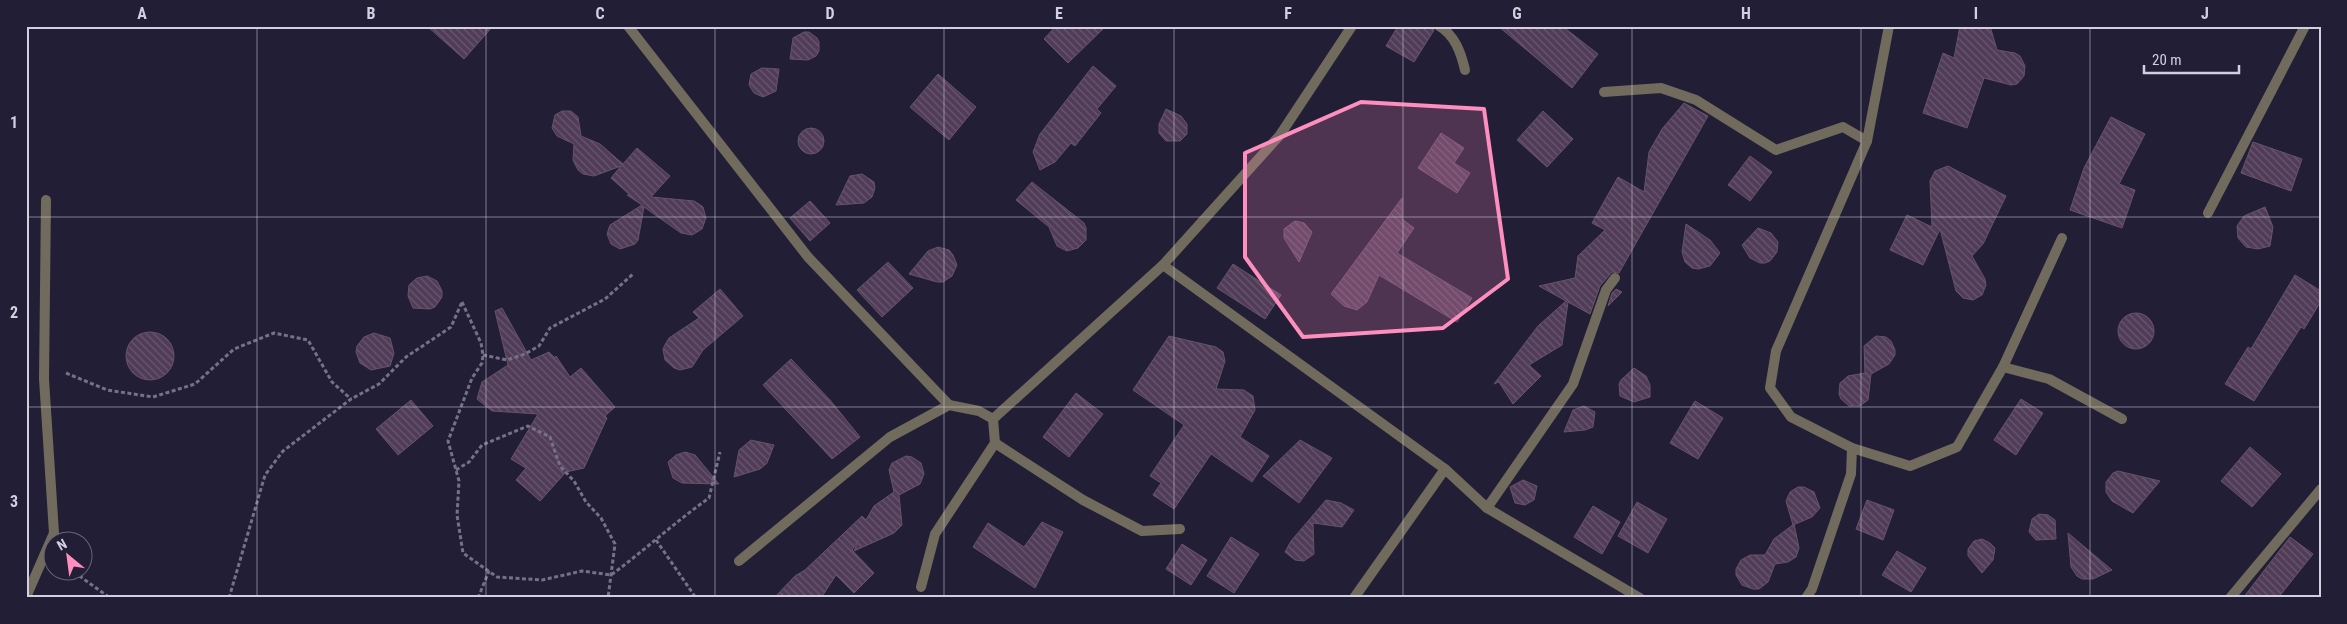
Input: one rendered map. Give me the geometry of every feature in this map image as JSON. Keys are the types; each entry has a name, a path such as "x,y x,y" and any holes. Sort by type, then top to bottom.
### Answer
{"street":[{"path":"628,26 808,257 949,405 979,411 993,419"},
{"path":"993,419 1163,265 1280,135 1352,26"},
{"path":"1439,26 1444,29 1459,48 1466,70"},
{"path":"1889,26 1867,141 1776,351 1770,388 1791,417 1852,448 1910,466 1957,447 2003,367 2062,238"},
{"path":"2208,213 2305,26"},
{"path":"1604,92 1661,88 1696,100 1776,150 1843,127 1867,141"},
{"path":"26,597 54,533 44,365 46,200"},
{"path":"1163,265 1445,469 1487,508 1640,598"},
{"path":"1487,508 1573,384 1606,290 1615,278"},
{"path":"2003,367 2049,379 2122,419"},
{"path":"739,562 890,437 949,405"},
{"path":"921,587 935,534 996,443 993,419"},
{"path":"996,443 1082,500 1142,531 1180,529"},
{"path":"1806,598 1812,589 1851,474 1852,448"},
{"path":"1354,598 1445,469"},
{"path":"2230,598 2321,489"}],"path":[{"path":"483,355 507,360 526,354 539,346 550,328 605,299 633,274"},
{"path":"229,598 265,475 283,451 351,400 379,384 406,357 451,327 462,302 481,343 483,355 482,363 472,378 448,441 459,481 457,515 463,553 497,577 542,580 582,571 611,575 677,521 709,498 720,452"},
{"path":"44,365 107,390 153,397 195,384 234,349 274,333 308,340 332,382 351,400"},
{"path":"456,470 469,462 482,445 528,426 550,437 560,466 574,481 586,502 601,518 615,544 608,598"},
{"path":"656,540 696,598"},
{"path":"478,598 489,571"},
{"path":"88,582 110,598"}],"highlighted area":[{"path":"1361,102 1484,109 1508,279 1443,328 1303,337 1245,257 1245,153"}],"building":[{"path":"427,26 493,26 464,59"},
{"path":"1056,26 1106,26 1068,63 1044,39"},
{"path":"1398,26 1432,26 1434,30 1414,62 1386,46"},
{"path":"1498,26 1562,26 1598,54 1572,88"},
{"path":"1960,26 1990,26 1997,50 2015,53 2020,56 2025,66 2024,76 2017,84 2011,85 1984,78 1967,128 1923,113 1943,53 1954,58"},
{"path":"804,32 809,32 817,38 819,51 816,56 808,60 790,59 793,38"},
{"path":"1093,66 1116,86 1097,109 1101,113 1075,146 1071,143 1055,162 1040,170 1033,152 1040,134"},
{"path":"762,68 779,69 776,91 763,97 754,93 749,85 751,74"},
{"path":"938,74 976,107 949,140 910,107"},
{"path":"1684,103 1708,116 1619,273 1612,272 1600,286 1590,314 1568,302 1562,345 1529,365 1541,376 1513,404 1499,382 1494,384 1538,326 1566,301 1539,286 1575,278 1578,256 1605,230 1592,223 1618,177 1644,192 1649,152 1662,129"},
{"path":"1166,109 1181,116 1187,124 1187,134 1180,141 1166,141 1159,133 1159,124"},
{"path":"562,111 571,111 578,117 581,136 600,144 623,164 637,148 670,176 651,197 694,201 699,204 703,207 706,218 702,229 692,235 681,233 644,207 638,240 635,244 620,249 611,244 607,234 610,225 642,205 627,195 630,195 611,178 621,166 594,176 583,174 578,170 573,160 574,144 557,136 552,128 555,115"},
{"path":"1543,111 1573,139 1547,167 1517,140"},
{"path":"2111,117 2145,134 2119,184 2135,190 2122,228 2070,210 2084,168"},
{"path":"811,128 820,132 824,141 820,150 811,154 802,150 798,141 802,132"},
{"path":"1441,133 1464,148 1454,163 1470,173 1457,193 1418,168"},
{"path":"2253,142 2302,159 2291,191 2241,173"},
{"path":"1750,156 1772,172 1750,201 1728,185"},
{"path":"1948,166 2006,196 1983,244 1972,256 1985,279 1986,285 1982,295 1973,300 1963,298 1956,291 1940,229 1923,265 1890,250 1907,215 1932,227 1930,181 1935,171"},
{"path":"862,174 874,182 875,188 872,197 864,203 836,205 850,176"},
{"path":"1032,182 1084,223 1086,240 1078,248 1067,251 1057,246 1049,227 1016,200"},
{"path":"1402,198 1402,219 1414,228 1397,253 1472,298 1457,322 1379,275 1367,302 1357,310 1344,306 1331,294"},
{"path":"810,201 830,223 810,241 790,218"},
{"path":"2265,207 2273,227 2270,246 2258,249 2246,247 2238,238 2237,226 2244,216"},
{"path":"1295,221 1304,223 1312,232 1299,262 1284,238 1284,229"},
{"path":"1686,224 1710,240 1720,253 1710,266 1698,269 1692,268 1685,262 1682,252"},
{"path":"1758,228 1771,233 1778,242 1777,252 1770,261 1765,263 1760,263 1750,258 1742,245"},
{"path":"938,247 949,250 953,255 957,265 952,276 943,282 937,282 909,274 928,251"},
{"path":"888,262 913,288 882,317 857,290"},
{"path":"1233,264 1281,295 1265,319 1217,288"},
{"path":"2295,275 2321,291 2321,301 2304,329 2301,327 2254,401 2225,384 2248,347 2251,349"},
{"path":"427,276 437,281 442,291 442,297 435,307 430,309 413,308 408,296 409,285 417,278"},
{"path":"720,289 743,316 703,350 692,367 680,370 674,368 665,360 663,349 666,343 669,338 699,318 693,312"},
{"path":"1616,289 1622,292 1608,306 1612,293"},
{"path":"502,308 531,360 549,352 555,358 556,356 570,377 581,368 615,407 605,416 607,418 584,468 566,472 540,501 516,480 526,468 511,459 538,414 492,411 477,399 482,382 508,365 495,311"},
{"path":"2136,313 2143,314 2149,318 2153,324 2153,338 2149,344 2143,348 2136,349 2129,348 2123,344 2119,338 2118,331 2119,324 2123,318 2129,314"},
{"path":"150,332 159,334 167,339 172,347 174,356 172,365 167,373 159,378 150,380 141,378 133,373 128,365 126,356 128,347 133,339 141,334"},
{"path":"374,333 390,338 394,353 390,366 371,370 360,363 356,352 357,346 364,337"},
{"path":"1169,336 1216,347 1223,352 1225,361 1216,389 1244,390 1253,396 1255,410 1240,437 1269,456 1252,482 1211,454 1174,509 1153,495 1161,483 1150,476 1184,425 1133,390"},
{"path":"1876,336 1886,337 1891,341 1895,355 1889,364 1871,374 1868,400 1860,406 1849,406 1841,399 1839,394 1840,383 1848,376 1865,373 1864,346"},
{"path":"791,359 830,400 860,437 832,459 763,385"},
{"path":"1634,368 1646,376 1650,385 1650,397 1634,402 1620,396 1619,384"},
{"path":"1076,393 1103,414 1069,457 1043,437"},
{"path":"2021,399 2043,413 2016,455 1994,440"},
{"path":"411,400 433,426 398,455 376,429"},
{"path":"1695,401 1723,418 1698,459 1670,443"},
{"path":"1584,406 1595,412 1593,427 1585,430 1564,432 1573,410"},
{"path":"751,440 774,445 767,463 760,469 734,477 739,450"},
{"path":"1300,440 1332,458 1299,503 1263,476"},
{"path":"2250,447 2281,474 2252,507 2221,481"},
{"path":"685,452 695,455 719,484 682,483 673,478 668,462 676,455"},
{"path":"906,456 912,457 921,463 924,474 920,484 899,495 902,525 894,533 854,551 858,540 852,550 874,573 854,593 836,575 821,598 774,598 795,576 805,570 862,516 866,520 874,506 894,492 889,470 892,463"},
{"path":"2118,471 2160,481 2133,513 2112,501 2106,492 2106,482 2113,473"},
{"path":"1523,480 1537,486 1534,500 1525,505 1515,503 1510,487"},
{"path":"1798,487 1804,487 1814,492 1820,508 1812,517 1793,525 1786,501 1790,492"},
{"path":"1326,500 1341,503 1354,510 1342,527 1313,523 1314,554 1304,561 1295,560 1285,552 1291,541"},
{"path":"1867,500 1894,510 1883,540 1856,529"},
{"path":"1637,502 1667,519 1648,553 1618,536"},
{"path":"1593,506 1620,522 1602,554 1574,537"},
{"path":"2039,514 2048,515 2055,520 2056,539 2036,540 2029,532 2032,519"},
{"path":"1042,522 1063,532 1035,588 973,547 988,523 1024,547"},
{"path":"1794,524 1799,548 1796,557 1788,562 1775,564 1768,582 1759,589 1742,585 1736,575 1736,569 1741,560 1750,555 1765,555 1774,539"},
{"path":"2068,533 2112,570 2093,579 2082,579 2077,576 2071,567"},
{"path":"1231,537 1259,554 1234,593 1207,576"},
{"path":"2290,537 2313,554 2278,598 2243,598"},
{"path":"1982,539 1995,548 1993,560 1982,573 1968,556 1968,549 1974,541"},
{"path":"1182,544 1207,560 1191,585 1166,569"},
{"path":"1897,551 1926,568 1911,592 1882,575"}]}
